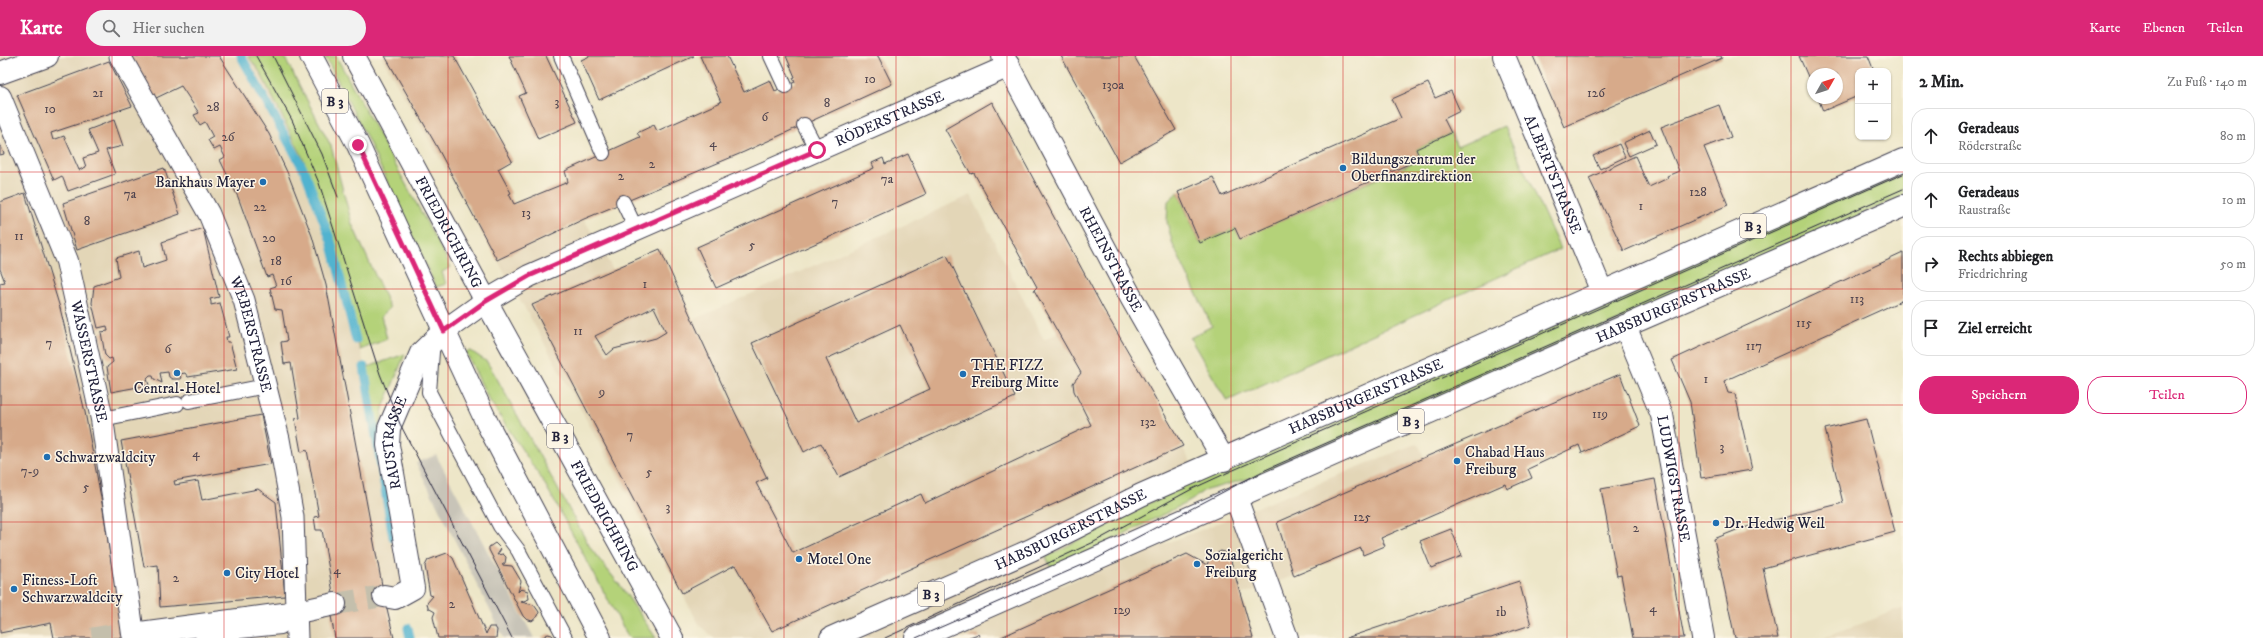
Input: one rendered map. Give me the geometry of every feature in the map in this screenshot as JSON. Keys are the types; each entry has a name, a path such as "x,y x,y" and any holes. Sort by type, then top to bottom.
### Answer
{"main road":[{"path":"0,73 47,56"},
{"name":"B 3","path":"312,56 358,145 439,335 488,424 600,638"},
{"name":"FRIEDRICHRING","path":"354,56 486,301 672,638"},
{"name":"ALBERTSTRASSE","path":"1504,56 1602,292"},
{"name":"RÖDERSTRASSE","path":"486,301 529,276 817,150 1006,61"},
{"name":"RHEINSTRASSE","path":"1006,61 1132,299 1224,460"},
{"name":"WASSERSTRASSE","path":"0,97 67,261 102,419 130,635"},
{"name":"HABSBURGERSTRASSE","path":"831,638 1031,550 1141,495 1224,460 1903,160"},
{"name":"HABSBURGERSTRASSE","path":"916,638 1624,326 1903,206"},
{"name":"RAUSTRASSE","path":"384,596 395,598 413,588 388,445 389,428 421,353 439,335 486,301"},
{"name":"LUDWIGSTRASSE","path":"1624,326 1662,415 1703,638"},
{"path":"1236,498 1287,638"},
{"path":"130,635 298,612 335,604"}],"street":[{"name":"WEBERSTRASSE","path":"120,56 209,214 244,300 279,439 293,517 298,638"}],"lane":[{"path":"561,56 603,153"},
{"path":"772,56 785,86"},
{"path":"804,124 817,150"},
{"path":"623,202 636,229"},
{"path":"439,335 429,392 500,526 518,550 565,638"},
{"path":"102,419 266,386"},
{"path":"176,638 281,627 298,612"},
{"path":"130,635 156,638"}],"shaded area":[{"path":"0,56 248,56 260,72 303,158 329,233 365,367 403,573 389,613 394,638 0,638"},
{"path":"381,56 454,56 486,115 498,169 511,193 509,195 514,204 568,182 584,219 613,270 654,307 666,332 971,195 1044,340 1104,310 1200,478 1046,557 1060,586 1418,443 1446,509 1381,538 1385,546 1363,555 1361,548 1294,576 1240,595 1253,638 715,638 700,626 531,319"},
{"path":"436,455 534,638 504,638 416,463"},
{"path":"1903,608 1903,638 1823,638"}],"green space":[{"path":"248,56 284,56 331,146 352,224 390,308 381,316 387,339 360,350 329,233 303,158 260,72"},
{"path":"325,56 336,56 451,267 442,272 446,284 436,287 366,136"},
{"path":"1504,126 1560,249 1227,401 1190,338 1212,326 1173,245 1167,222 1168,201 1178,192 1200,243 1235,228 1240,238 1420,160 1416,149 1451,133 1457,147"},
{"path":"1903,167 1903,196 1276,471 1203,491 1192,500 1052,570 1046,557 1194,480"},
{"path":"471,351 487,362 591,549 622,588 656,638 629,638 546,486 488,398 466,352"},
{"path":"405,354 383,408 380,428 376,428 365,368"}],"building":[{"path":"130,56 219,56 269,134 288,174 312,236 326,285 384,596 394,638 335,638 331,616 335,604 322,530 316,530 314,517 319,516 307,450 301,452 295,419 300,418 291,363 284,364 281,342 287,341 282,310 275,309 270,288 276,286 272,275 267,277 238,197 220,160 225,157 220,147 214,150 208,140 213,137 205,122 200,125 194,115 199,113 181,86 154,99"},
{"path":"385,56 454,56 512,161 498,169 511,193 509,194 514,204 568,182 565,171 640,137 637,133 654,125 657,131 721,102 700,56 727,56 744,92 770,80 775,91 795,82 793,78 795,77 786,56 878,56 892,84 744,152 584,219 497,260 436,145"},
{"path":"509,56 546,56 577,122 538,139 519,96 526,93"},
{"path":"590,56 694,56 599,100 581,60"},
{"path":"1061,56 1134,56 1176,130 1119,162"},
{"path":"1533,56 1721,56 1722,58 1564,127"},
{"path":"1799,56 1868,56 1873,68 1855,68 1855,97 1843,102 1843,68 1807,68 1807,74"},
{"path":"109,61 132,106 51,133 53,140 64,136 79,170 86,167 83,158 98,153 88,130 114,120 123,146 106,150 115,174 68,191 62,176 54,180 17,95"},
{"name":"Bildungszentrum der Oberfinanzdirektion","path":"1428,83 1435,98 1451,91 1460,111 1444,119 1451,133 1416,149 1420,159 1240,239 1235,228 1200,243 1178,192 1213,177 1222,196 1401,118 1392,99"},
{"path":"992,102 1104,310 1183,446 772,631 735,565 682,593 532,305 660,249 731,404 767,478 756,483 793,553 921,494 925,503 1091,425 1074,391 1073,383 1081,373 1034,290 1037,287 974,173 971,174 945,129","holes":["654,307 666,332 656,338 614,349 607,355 595,336"]},
{"path":"1820,104 1839,104 1823,111"},
{"path":"1719,105 1731,137 1704,147 1728,205 1624,251 1589,178 1635,156 1649,187 1668,178 1667,176 1679,171 1661,127"},
{"path":"1650,130 1656,144 1629,156 1623,143"},
{"path":"0,144 4,154 0,155"},
{"path":"1619,144 1625,157 1600,169 1593,156"},
{"path":"908,154 926,194 716,288 697,247 874,168 872,163 883,158 885,164"},
{"path":"164,168 180,214 77,250 63,203"},
{"name":"Schwarzwaldcity","path":"25,193 60,308 85,412 102,503 123,638 54,638 51,623 0,633 0,283 5,282 0,269 0,202"},
{"path":"203,228 219,297 210,299 211,305 220,303 229,337 226,337 227,342 230,342 237,369 188,377 185,373 180,374 181,379 172,379 169,377 168,372 160,373 162,383 154,379 153,376 150,376 147,379 149,385 111,392 107,367 113,362 112,358 109,359 105,355 101,332 108,331 107,326 98,328 92,303 94,286 119,277 116,258 139,251 142,268 166,260 162,242"},
{"path":"1903,253 1903,300 1724,381 1728,393 1735,394 1752,470 1701,478 1690,402 1672,360"},
{"name":"THE FIZZ Freiburg Mitte","path":"947,255 1015,397 839,477 821,443 804,452 752,343","holes":["900,325 930,389 856,423 826,359"]},
{"path":"1620,374 1640,426 1582,453 1579,445 1528,469 1532,478 1507,489 1505,484 1381,538 1385,546 1363,555 1361,548 1294,576 1277,522"},
{"path":"261,415 271,464 174,481 175,485 198,481 202,500 258,489 276,502 285,596 160,607 158,565 144,567 121,441"},
{"path":"1866,419 1895,532 1763,568 1778,638 1735,638 1714,539 1739,529 1843,503 1825,429"},
{"path":"1655,479 1684,638 1633,638 1621,575 1617,576 1601,489"},
{"path":"1451,529 1462,556 1431,568 1420,541"},
{"path":"495,543 501,549 497,555 503,554 506,557 505,563 502,565 512,566 521,581 518,592 521,589 528,591 529,599 521,602 534,605 539,612 538,616 532,621 523,616 489,550 489,547"},
{"path":"1221,551 1229,554 1253,638 999,638 1187,554 1207,565 1210,557"},
{"path":"447,553 453,558 486,634 489,627 495,627 497,630 496,638 438,638 433,617 435,612 428,608 427,603 433,596 430,595 425,566 428,560"},
{"path":"1519,581 1531,625 1491,638 1346,638"},
{"path":"548,634 555,638 541,638"},
{"path":"978,634 980,638 967,638"}],"waterway":[{"path":"241,56 305,172 331,241 356,340"},
{"path":"364,367 393,537"},
{"path":"408,628 410,638"}],"tunnel":[{"path":"335,604 384,596"},
{"path":"92,638 123,633"}],"tram line":[{"path":"256,56 292,120 319,183 380,374 400,424 512,638"},
{"path":"273,56 322,154 338,197"},
{"path":"885,638 1094,542 1192,489 1229,472 1903,174"},
{"path":"916,638 1096,559 1263,471 1903,189"}],"place":[{"name":"Bildungszentrum der Oberfinanzdirektion","path":"1343,168"},
{"name":"Bankhaus Mayer","path":"263,182"},
{"name":"Central-Hotel","path":"177,373"},
{"name":"THE FIZZ Freiburg Mitte","path":"963,374"},
{"name":"Schwarzwaldcity","path":"47,457"},
{"name":"Chabad Haus Freiburg","path":"1457,461"},
{"name":"Dr. Hedwig Weil","path":"1716,523"},
{"name":"Motel One","path":"799,559"},
{"name":"Sozialgericht Freiburg","path":"1197,564"},
{"name":"City Hotel","path":"227,573"},
{"name":"Fitness-Loft Schwarzwaldcity","path":"14,589"}],"route":[{"path":"358,145 444,331 486,301 529,276 817,150"}]}
